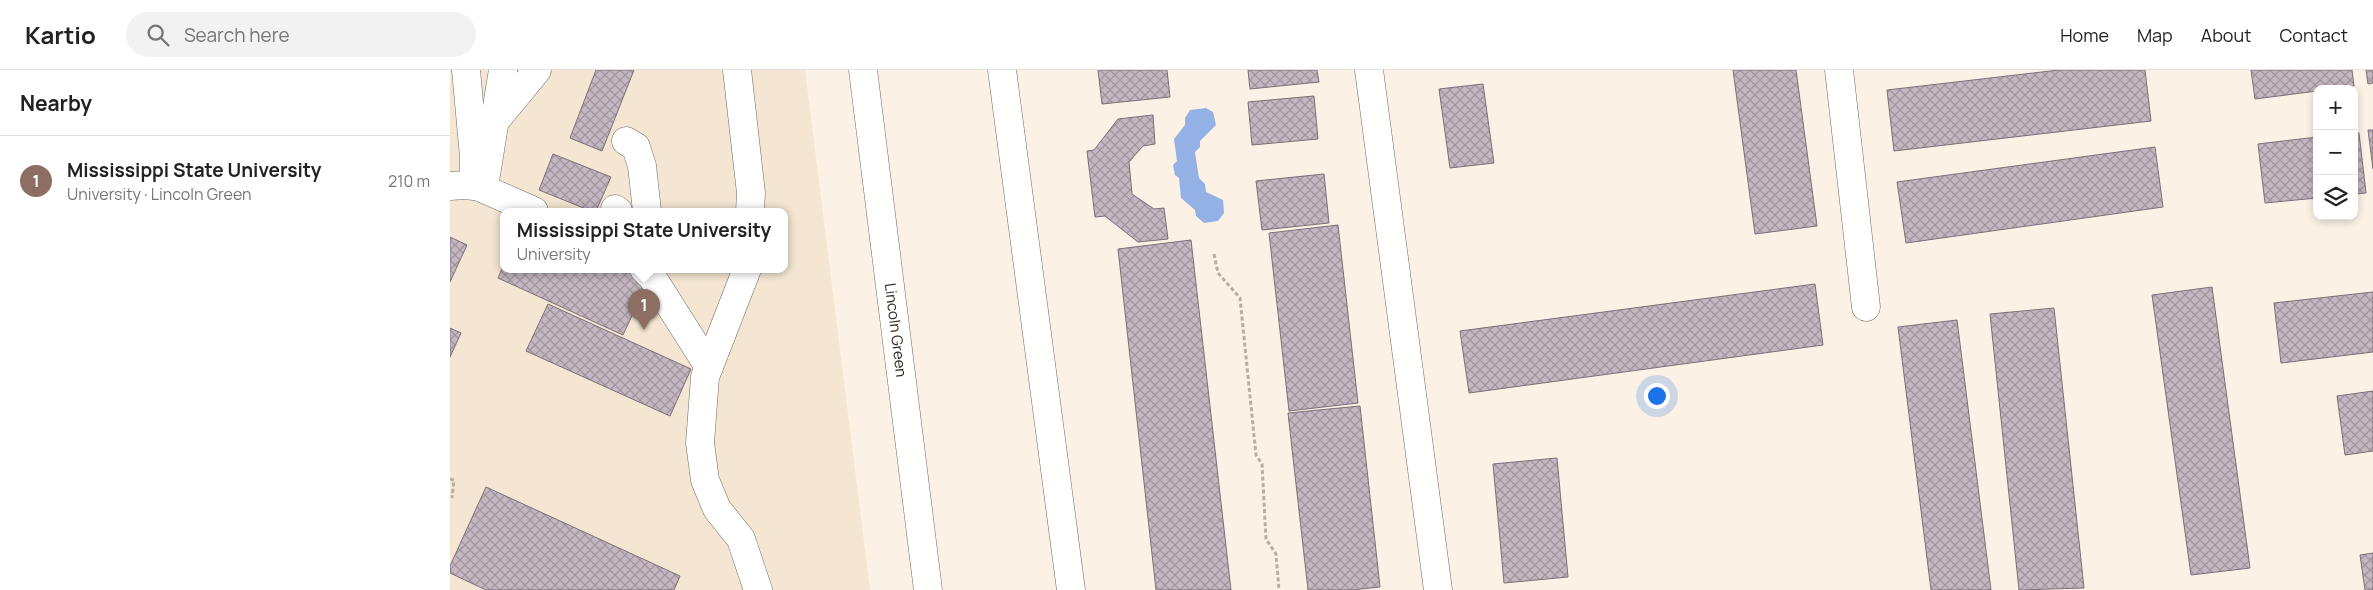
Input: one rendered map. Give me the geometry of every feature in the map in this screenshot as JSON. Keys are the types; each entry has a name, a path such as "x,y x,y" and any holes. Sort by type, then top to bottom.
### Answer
{"street":[{"path":"466,70 474,157 467,186"},
{"path":"467,186 484,187 503,70"},
{"path":"495,121 537,70"},
{"path":"738,70 751,193 750,208"},
{"name":"Lincoln Green","path":"863,70 928,590"},
{"path":"1002,70 1071,590"},
{"path":"1369,70 1438,590"},
{"path":"1839,70 1866,307"},
{"path":"626,141 636,147 642,166 647,208"},
{"path":"467,186 526,208"},
{"path":"651,273 709,367"},
{"path":"745,273 705,377 700,443 706,480 717,509 741,539 758,590"}],"path":[{"path":"1214,254 1218,273 1240,298 1256,455 1262,464 1266,539 1276,554 1279,590"},
{"path":"450,479 454,480 452,498"}],"shaded area":[{"path":"450,70 805,70 870,590 450,590"}],"water":[{"path":"1206,108 1213,112 1216,125 1200,141 1200,147 1195,152 1199,178 1205,184 1206,192 1223,200 1224,213 1218,221 1204,223 1196,216 1195,210 1181,198 1179,178 1175,175 1173,165 1177,161 1174,139 1185,125 1185,118 1190,110"}],"building":[{"path":"596,70 634,70 602,151 570,138"},
{"path":"1098,70 1167,70 1170,97 1102,104"},
{"path":"1248,70 1317,70 1319,82 1250,89"},
{"path":"1733,70 1796,70 1817,226 1755,234"},
{"path":"2059,70 2145,70 2151,121 1894,151 1887,90"},
{"path":"2251,70 2352,70 2354,85 2313,85 2313,92 2255,99"},
{"path":"2366,70 2373,70 2373,83 2368,84"},
{"path":"1483,84 1494,163 1450,168 1439,89"},
{"path":"1314,96 1318,139 1252,145 1248,102"},
{"path":"1153,115 1155,144 1143,146 1129,162 1132,194 1154,209 1164,208 1168,239 1138,242 1105,216 1095,217 1087,151 1094,150 1118,119"},
{"path":"2368,130 2373,130 2373,169"},
{"path":"2358,133 2359,133 2366,193 2358,194"},
{"path":"2313,137 2313,198 2265,203 2258,144"},
{"path":"2155,147 2163,207 1906,243 1897,182"},
{"path":"553,154 611,177 597,208 584,208 539,190"},
{"path":"1324,174 1329,223 1262,230 1256,181"},
{"path":"1338,225 1358,403 1289,411 1269,233"},
{"path":"450,237 467,245 450,282"},
{"path":"1191,240 1231,590 1156,590 1118,249"},
{"path":"500,273 636,273 649,279 623,335 498,278"},
{"path":"1815,284 1823,345 1469,393 1460,331"},
{"path":"2212,287 2250,568 2191,575 2152,295"},
{"path":"2373,292 2373,352 2281,363 2274,303"},
{"path":"548,304 691,369 670,416 526,351"},
{"path":"2054,308 2084,588 2019,590 1990,314"},
{"path":"1957,320 1991,590 1931,590 1898,327"},
{"path":"450,328 461,333 450,357"},
{"path":"2373,391 2373,451 2345,455 2337,396"},
{"path":"1360,406 1380,587 1351,590 1308,590 1288,413"},
{"path":"1557,458 1568,577 1504,583 1493,464"},
{"path":"486,487 680,576 674,590 486,590 450,573 450,566"},
{"path":"2373,553 2373,590 2365,590 2360,555"}],"place":[{"name":"Mississippi State University","path":"644,330"}]}
